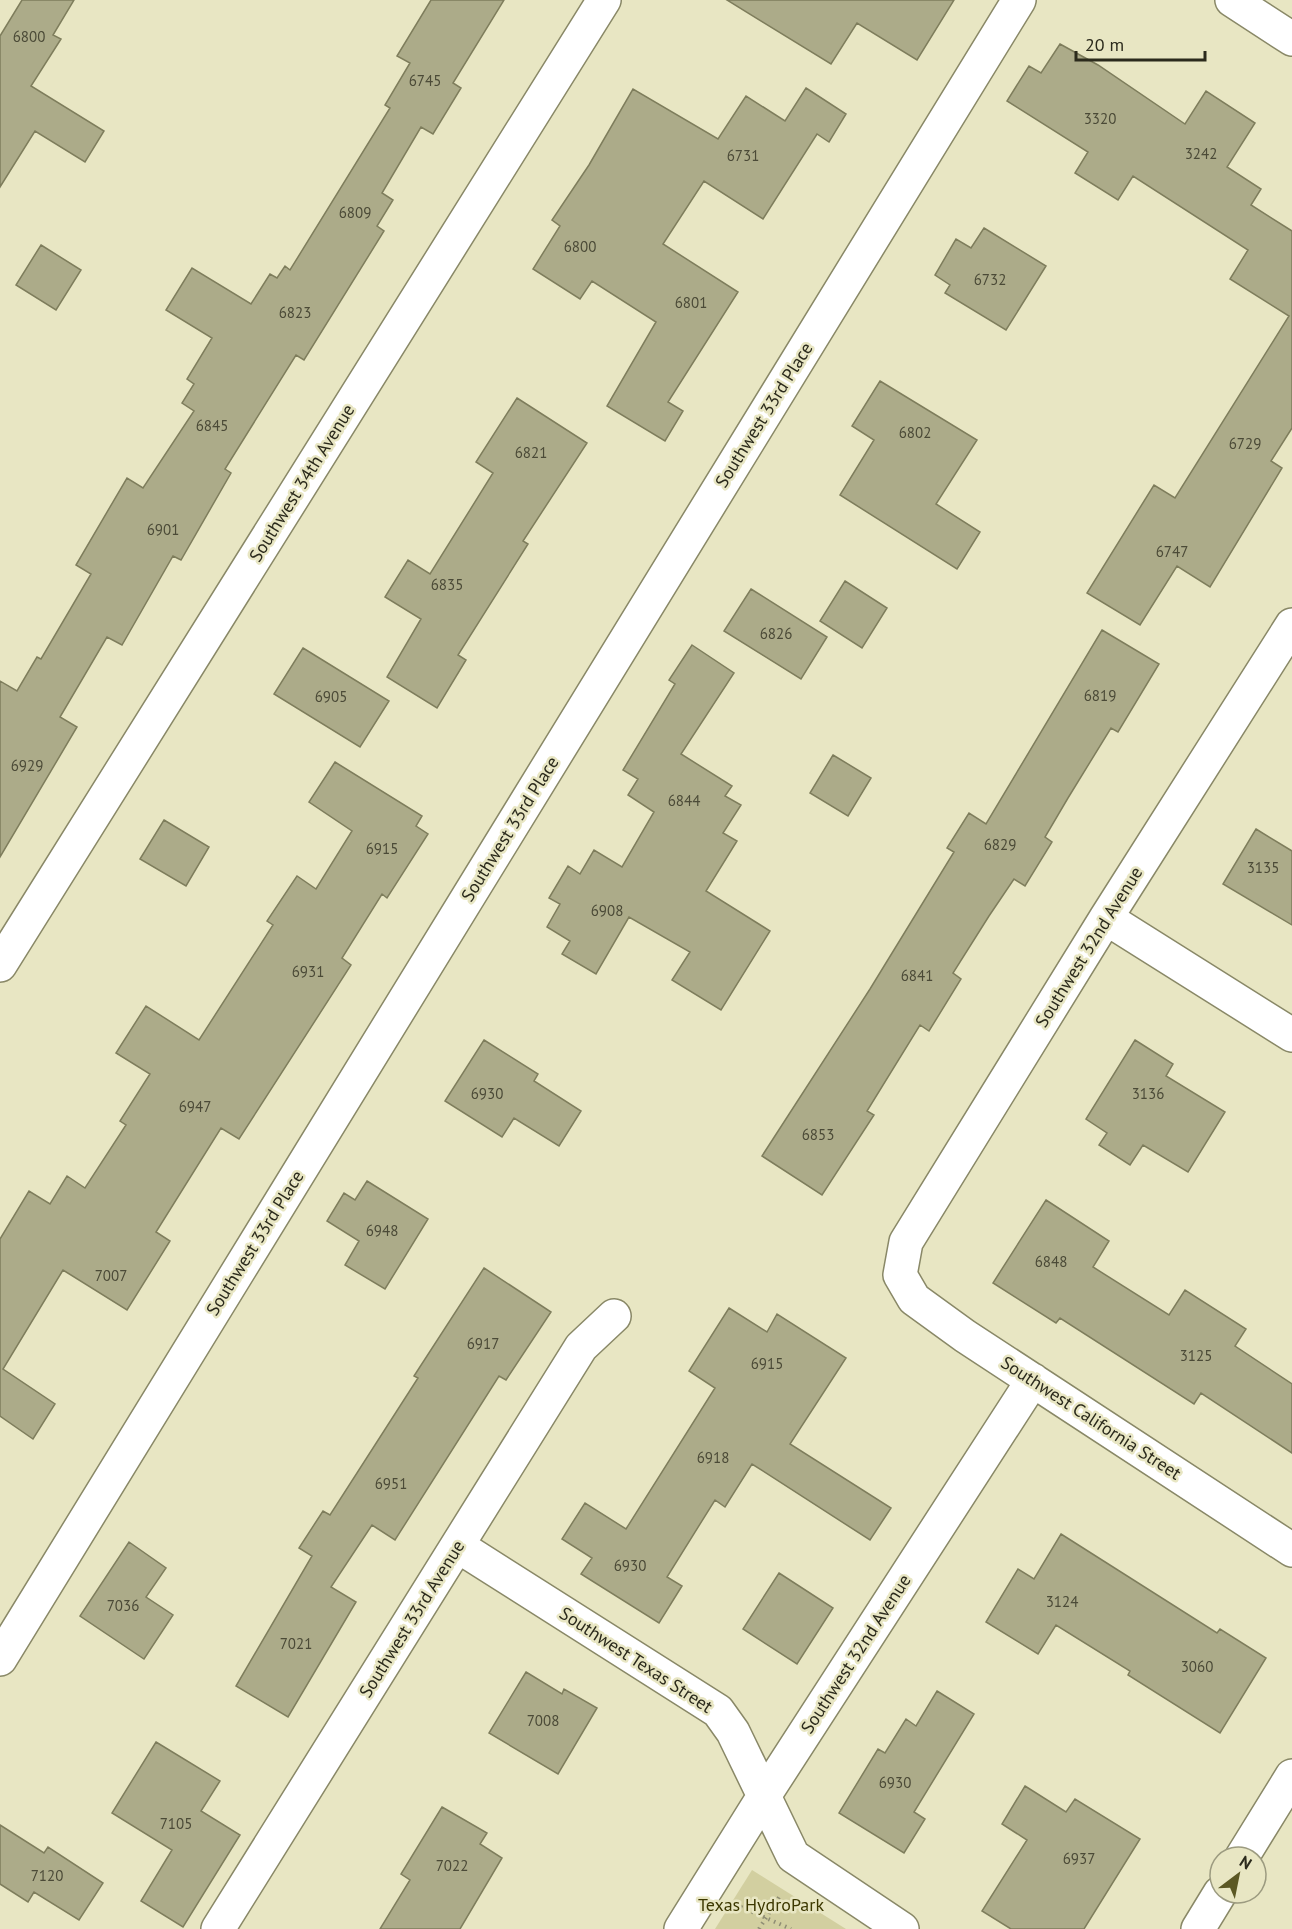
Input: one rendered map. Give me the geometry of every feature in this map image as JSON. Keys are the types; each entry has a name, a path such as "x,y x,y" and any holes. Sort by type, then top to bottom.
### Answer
{"street":[{"name":"Southwest 34th Avenue","path":"0,965 604,0"},
{"name":"Southwest 33rd Place","path":"0,1659 1019,0"},
{"path":"1232,0 1292,39"},
{"name":"Southwest 32nd Avenue","path":"900,1275 906,1242 1106,918 1292,625"},
{"path":"1106,918 1292,1035"},
{"name":"Southwest California Street","path":"900,1275 914,1299 1292,1550"},
{"name":"Southwest 33rd Avenue","path":"218,1929 581,1347 614,1317"},
{"name":"Southwest 32nd Avenue","path":"681,1929 764,1796 1033,1380"},
{"name":"Southwest Texas Street","path":"458,1546 718,1711 733,1732 789,1850 800,1862 902,1929"},
{"path":"1249,1845 1292,1776"},
{"path":"1198,1929 1213,1905"}],"path":[{"path":"704,1892 791,1929"}],"green space":[{"name":"Texas HydroPark","path":"752,1870 846,1929 715,1929"}],"building":[{"path":"22,0 74,0 53,35 61,39 31,86 104,131 85,162 35,131 0,187 0,36"},
{"path":"431,0 504,0 453,83 461,88 433,134 421,127 382,193 393,200 377,226 384,231 304,360 296,355 225,469 231,473 181,560 173,556 122,645 107,637 60,717 77,727 0,857 0,681 17,691 37,657 41,659 91,574 76,565 127,478 143,488 194,411 182,403 194,384 187,379 212,338 166,310 192,268 251,304 270,274 277,278 285,266 290,270 390,108 385,105 410,63 397,56"},
{"path":"727,0 954,0 917,60 857,23 831,64"},
{"path":"1060,44 1098,65 1185,124 1206,91 1255,123 1227,167 1261,189 1251,205 1292,231 1292,428 1271,461 1282,468 1210,587 1177,566 1140,625 1087,593 1154,485 1175,498 1289,316 1230,279 1248,250 1133,176 1118,200 1075,173 1088,152 1007,101 1029,66 1041,73"},
{"path":"806,88 846,114 829,142 817,134 763,219 704,181 663,244 738,292 668,402 683,411 665,441 607,406 656,322 592,281 580,299 533,269 560,226 552,220 589,165 633,89 718,139 746,96 785,121"},
{"path":"984,228 1046,266 1006,330 945,293 950,285 935,275 956,239 971,248"},
{"path":"41,245 81,270 56,310 16,285"},
{"path":"880,381 977,440 936,504 980,532 957,569 840,495 874,440 852,426"},
{"path":"517,398 587,443 523,541 528,544 458,655 466,660 437,708 387,677 421,619 385,597 408,560 430,574 493,473 476,462"},
{"path":"845,581 887,608 862,648 820,621"},
{"path":"751,589 827,637 801,679 724,631"},
{"path":"1102,630 1159,664 1118,732 1111,728 1068,798 1045,837 1052,842 1025,886 1014,879 989,916 953,973 961,979 929,1031 920,1025 867,1111 874,1115 822,1195 762,1156 870,989 954,852 947,848 969,813 986,824"},
{"path":"692,645 734,673 681,754 732,786 725,796 741,805 723,833 737,841 706,891 770,931 721,1010 672,980 690,952 629,917 596,974 562,954 570,941 547,927 560,904 549,898 568,866 580,874 594,850 622,867 654,812 628,795 638,779 623,770 675,684 669,680"},
{"path":"303,648 389,701 360,747 274,694"},
{"path":"833,755 871,778 848,816 810,793"},
{"path":"335,762 422,816 416,826 428,834 387,898 382,894 342,958 351,965 239,1139 221,1128 156,1232 170,1241 127,1310 63,1270 3,1369 55,1404 33,1439 0,1416 0,1239 29,1191 50,1204 67,1176 85,1188 126,1125 120,1121 150,1074 116,1053 146,1006 199,1040 273,925 267,921 297,876 316,889 352,831 309,802"},
{"path":"164,820 209,847 186,886 140,859"},
{"path":"1256,829 1292,851 1292,925 1223,884"},
{"path":"484,1040 538,1074 534,1081 581,1111 559,1146 514,1118 502,1137 445,1101"},
{"path":"1135,1040 1173,1064 1166,1076 1225,1112 1188,1172 1143,1145 1130,1165 1099,1145 1107,1133 1086,1119"},
{"path":"367,1181 428,1219 385,1289 345,1265 359,1241 327,1221 344,1193 355,1200"},
{"path":"1046,1200 1109,1241 1093,1267 1169,1315 1185,1290 1246,1329 1235,1346 1292,1384 1292,1453 1201,1393 1194,1404 1060,1318 1056,1323 993,1283"},
{"path":"484,1268 551,1312 506,1380 499,1376 395,1540 372,1525 331,1587 356,1602 288,1717 236,1686 312,1556 299,1548 323,1511 330,1515 418,1378 414,1376"},
{"path":"729,1308 767,1332 777,1314 846,1358 790,1444 891,1508 870,1540 752,1464 725,1507 715,1500 667,1577 682,1586 659,1623 581,1574 592,1558 562,1539 585,1503 626,1529 715,1388 689,1371"},
{"path":"1061,1534 1217,1633 1220,1629 1266,1658 1220,1733 1128,1675 1130,1671 1056,1625 1038,1654 986,1622 1018,1569 1034,1579"},
{"path":"129,1542 166,1568 146,1597 173,1615 144,1659 80,1616"},
{"path":"779,1573 833,1608 797,1664 743,1629"},
{"path":"526,1672 562,1694 564,1689 597,1708 558,1774 489,1733"},
{"path":"937,1691 974,1714 914,1812 925,1819 904,1853 839,1813 878,1749 885,1753 906,1719 916,1726"},
{"path":"156,1742 220,1781 201,1811 240,1835 183,1927 141,1901 172,1850 112,1813"},
{"path":"1025,1786 1066,1812 1075,1799 1140,1839 1084,1929 1011,1929 982,1911 1027,1840 1002,1824"},
{"path":"442,1807 487,1833 480,1844 502,1858 460,1929 380,1929 410,1880 401,1874"},
{"path":"0,1825 44,1853 48,1847 103,1883 79,1920 34,1892 28,1902 0,1884"}]}
